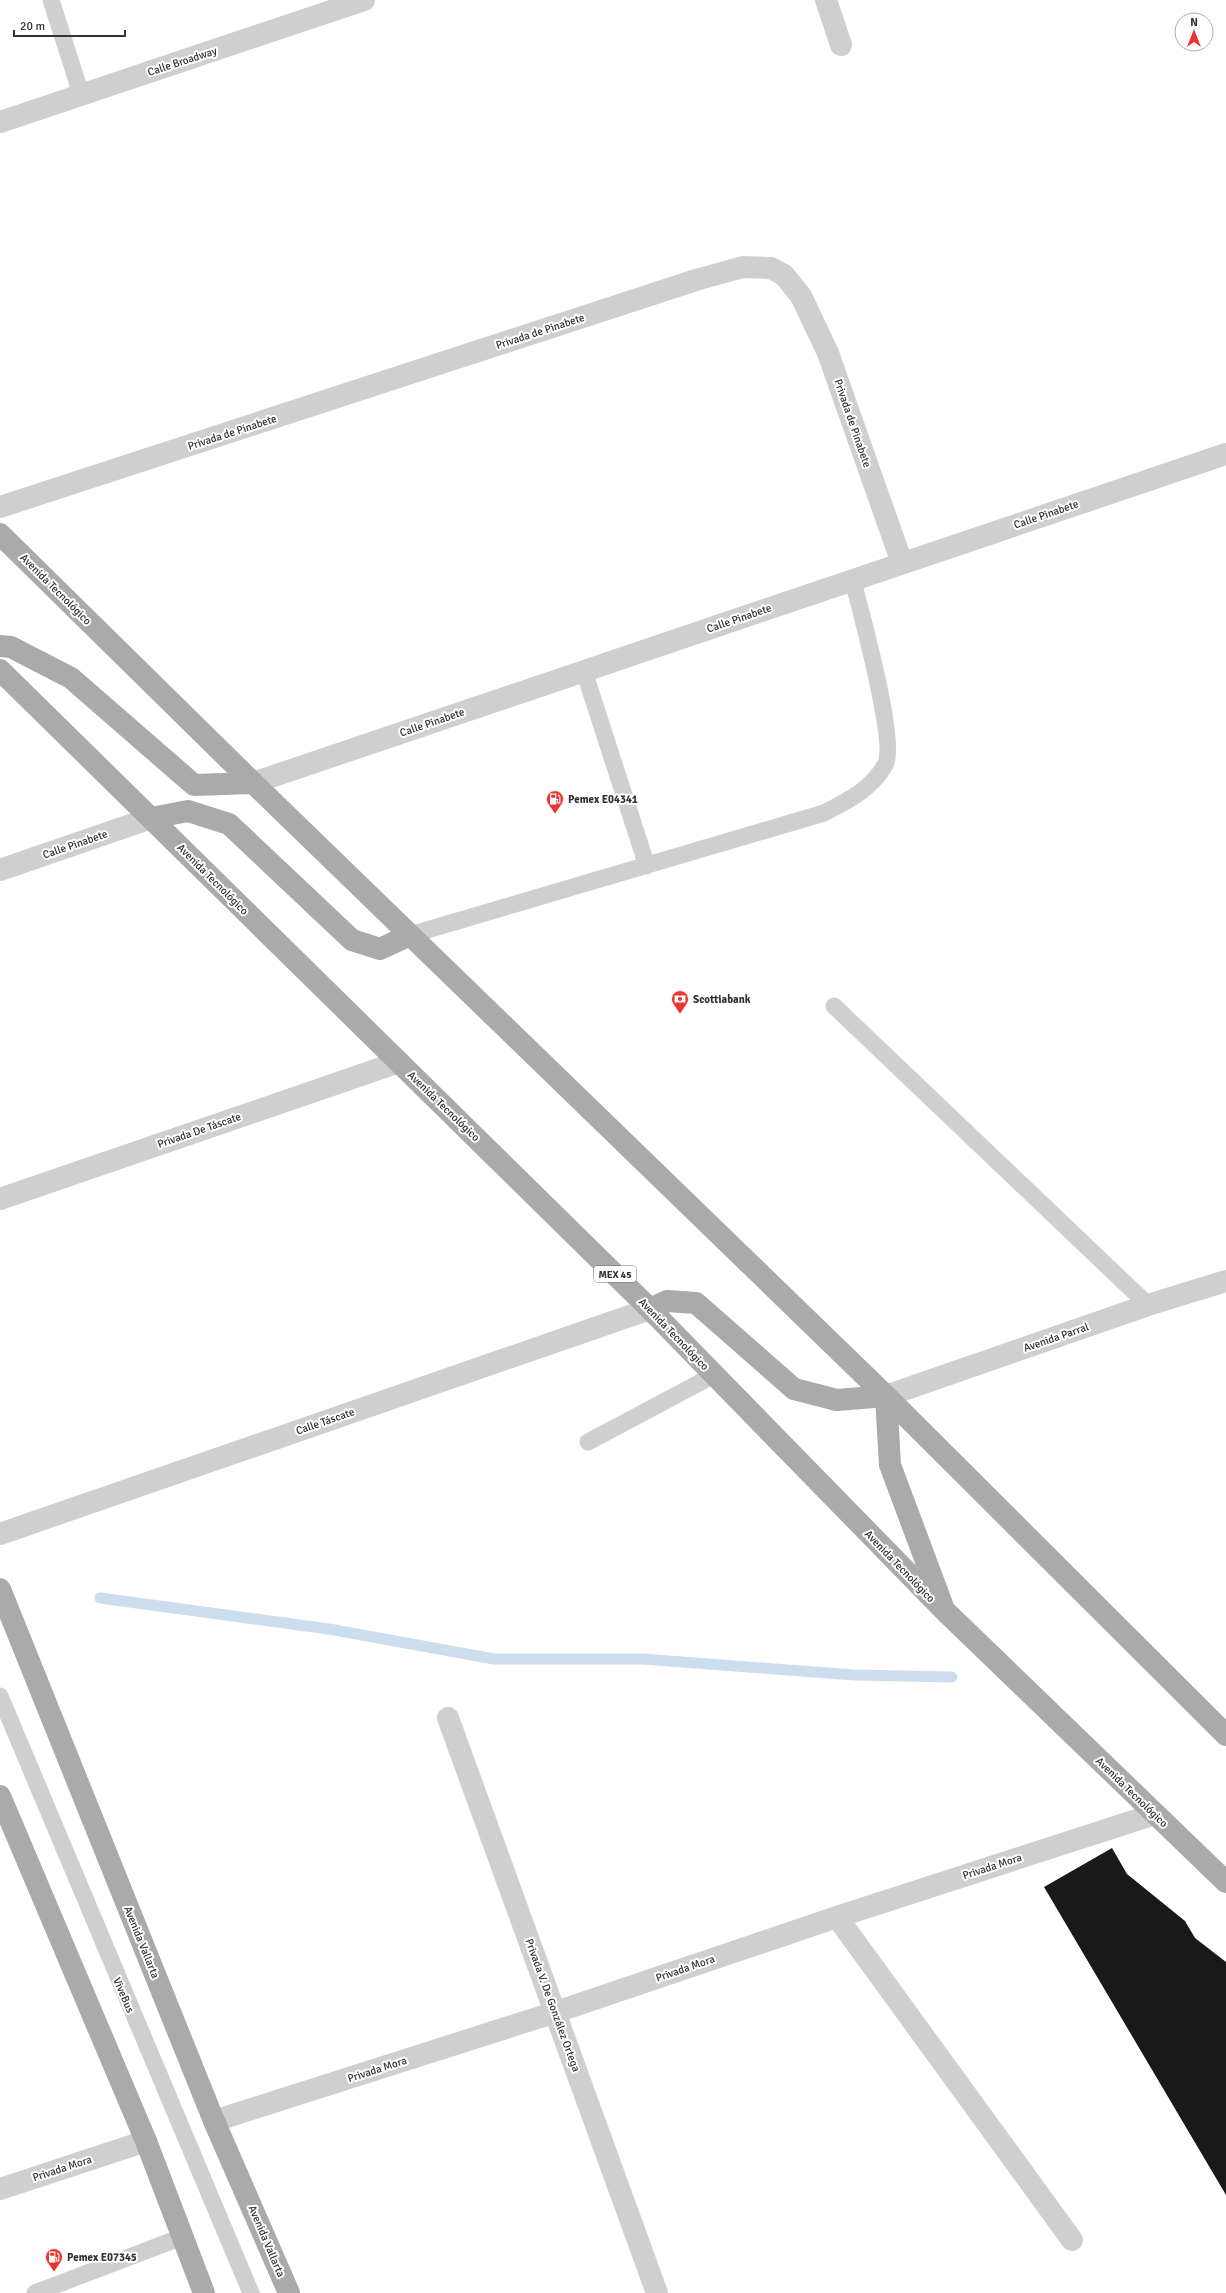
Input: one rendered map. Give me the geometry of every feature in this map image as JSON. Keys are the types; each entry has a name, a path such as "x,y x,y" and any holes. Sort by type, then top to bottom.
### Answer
{"main road":[{"name":"Avenida Tecnológico","path":"0,534 253,783 886,1396 1226,1735"},
{"path":"0,646 11,647 70,678 194,785 253,783"},
{"name":"Avenida Tecnológico","path":"3,678 151,818 650,1309 944,1612 1226,1882"},
{"path":"151,818 188,811 230,824 352,940 380,949 410,935"},
{"path":"650,1309 667,1301 696,1303 794,1389 837,1400 886,1396 890,1465 944,1612"},
{"name":"Avenida Vallarta","path":"0,1589 214,2121 289,2293"},
{"path":"0,1796 146,2141 204,2293"}],"street":[{"name":"Calle Broadway","path":"0,122 364,0"},
{"path":"826,0 841,45"},
{"name":"Privada de Pinabete","path":"0,507 696,280 743,267 772,268 784,275 801,296 828,353 902,563"},
{"name":"Calle Pinabete","path":"253,783 1226,454"},
{"name":"Calle Pinabete","path":"0,870 151,818"},
{"name":"Privada De Táscate","path":"0,1199 399,1062"},
{"name":"Avenida Parral","path":"886,1396 1148,1305 1226,1280"},
{"name":"Calle Táscate","path":"0,1534 650,1309"},
{"name":"Privada V. De González Ortega","path":"448,1718 556,2012 656,2293"},
{"name":"Privada Mora","path":"214,2121 556,2012 837,1917 1155,1814"},
{"path":"837,1917 1072,2240"},
{"name":"Privada Mora","path":"0,2189 146,2141"}],"lane":[{"path":"51,0 81,94"},
{"path":"410,935 824,813 850,800 870,785 886,764 885,719 853,580"},
{"path":"584,671 647,866"},
{"path":"834,1006 1148,1305"},
{"path":"588,1442 714,1375"},
{"name":"ViveBus","path":"0,1696 251,2293"},
{"path":"35,2293 182,2236"}],"building":[{"path":"1112,1848 1127,1874 1185,1921 1195,1938 1226,1962 1226,2195 1044,1887"}],"waterway":[{"path":"100,1598 329,1629 494,1659 643,1659 854,1675 952,1677"}],"place":[{"name":"Pemex E04341","path":"555,814"},
{"name":"Scottiabank","path":"680,1014"},
{"name":"Pemex E07345","path":"54,2272"}]}
